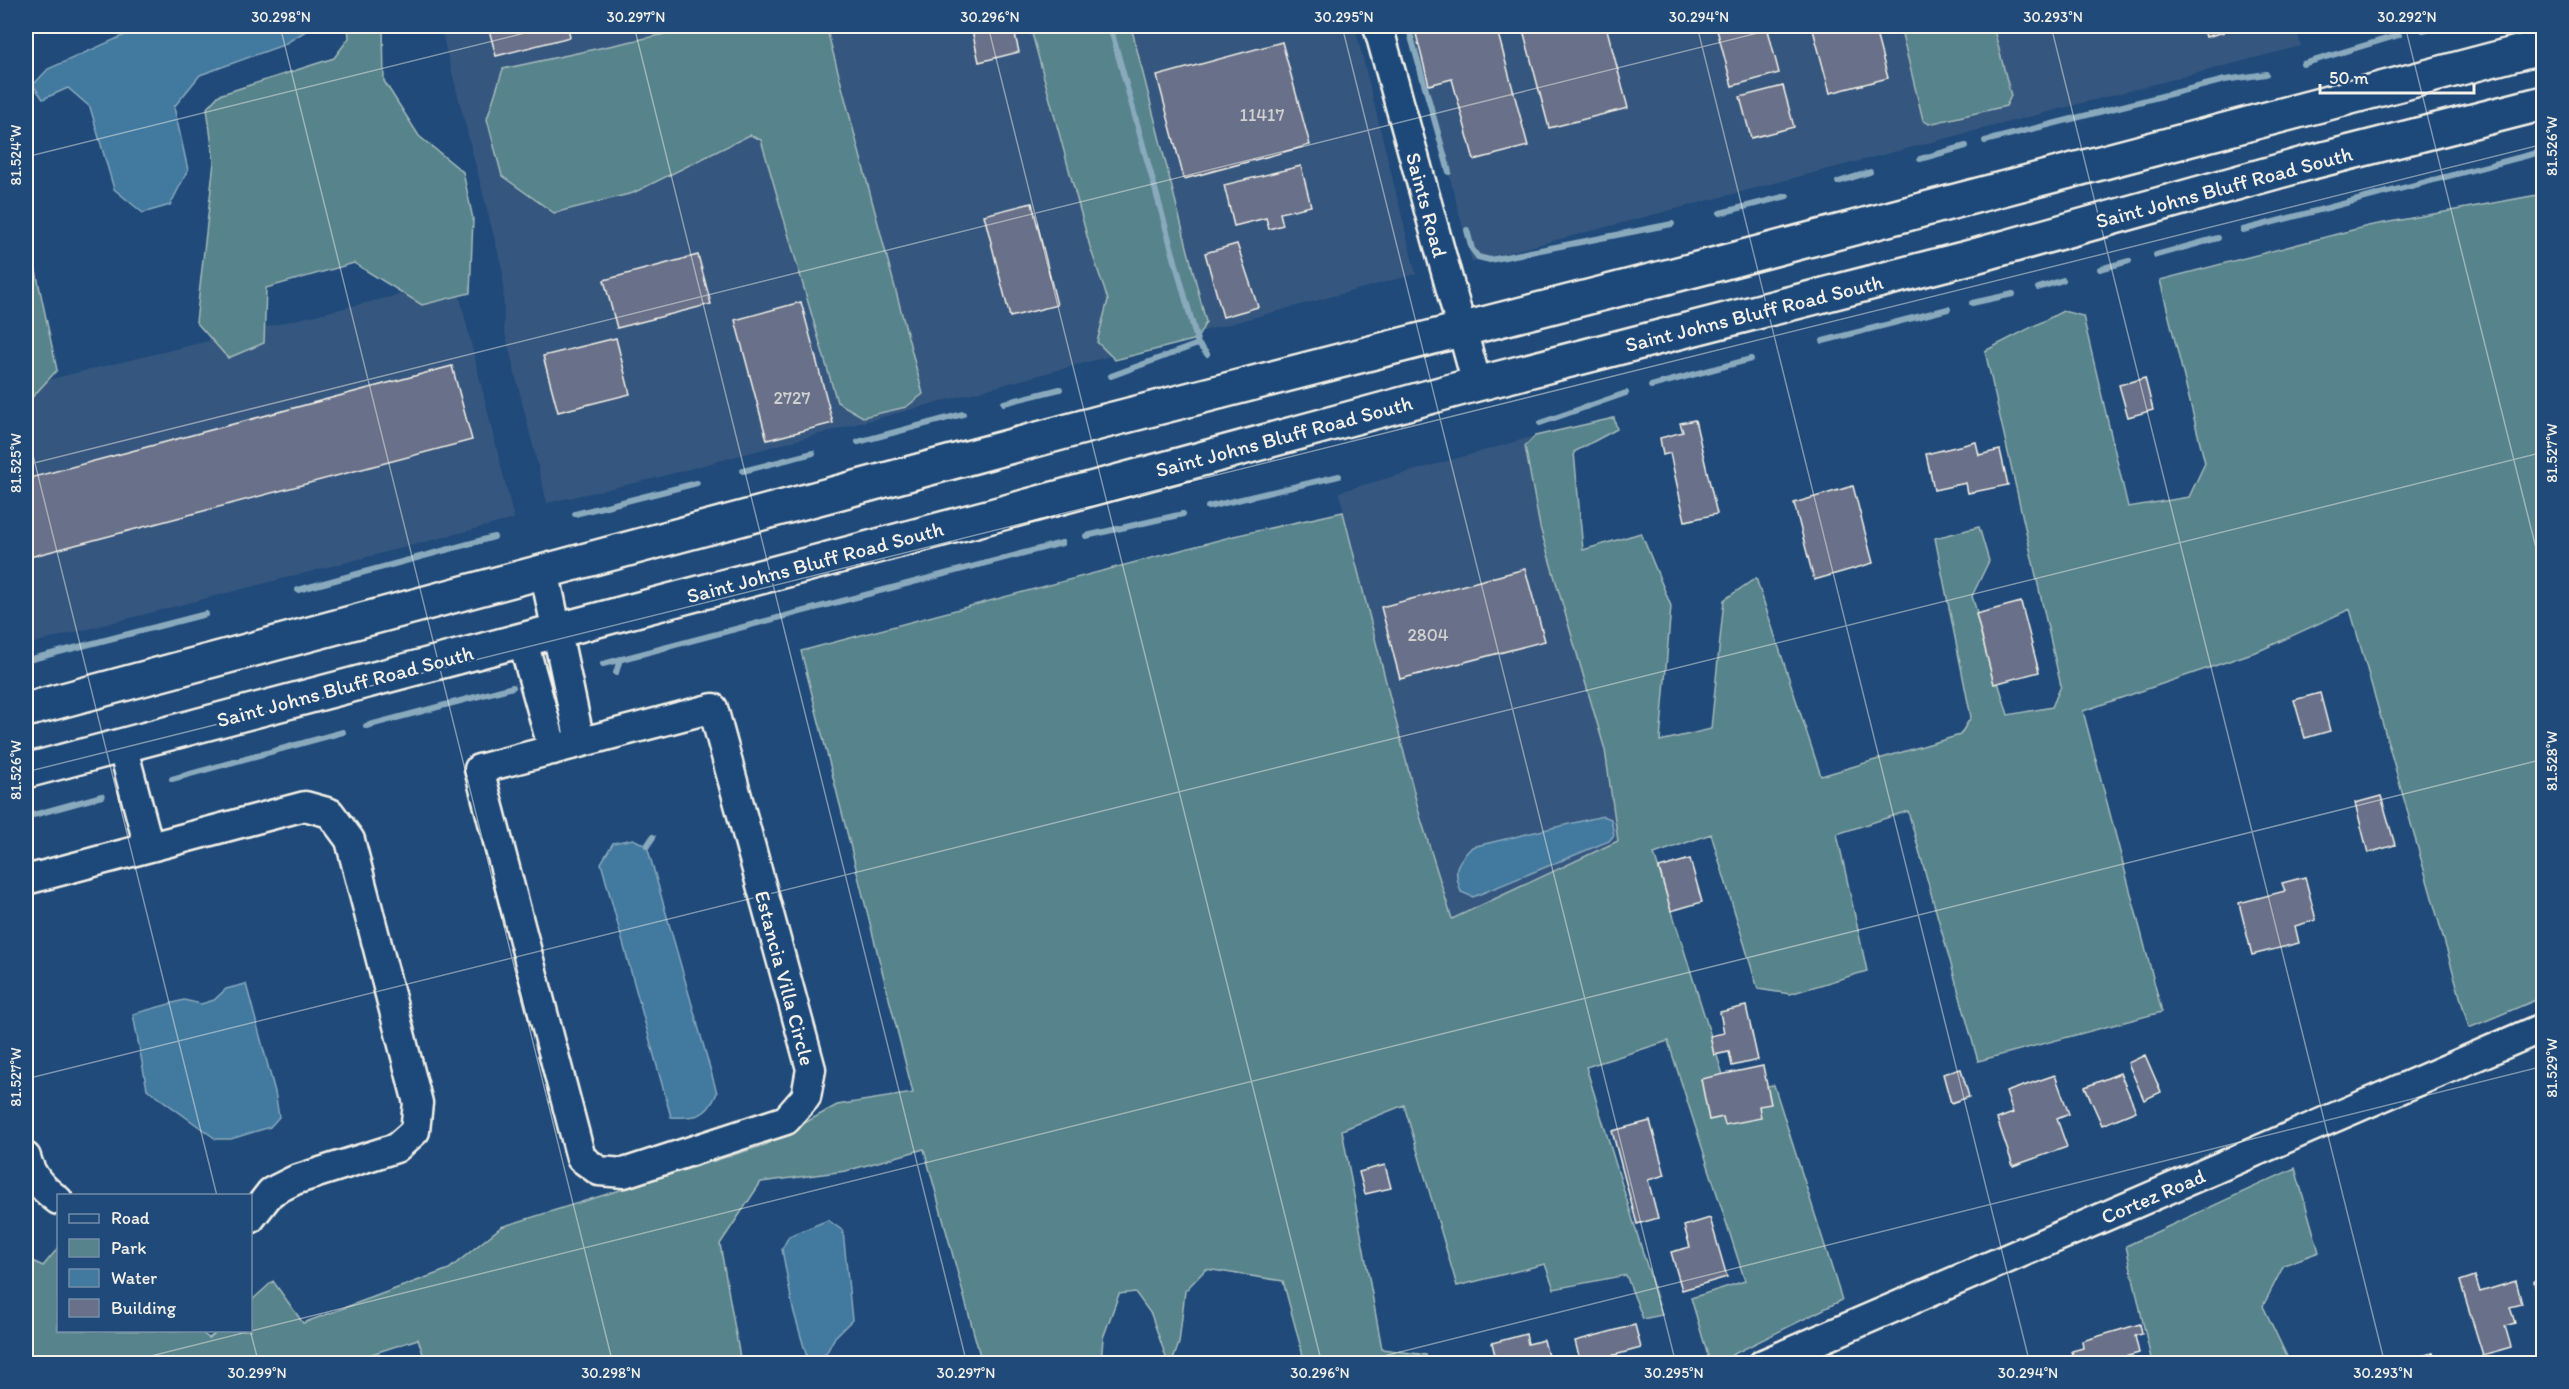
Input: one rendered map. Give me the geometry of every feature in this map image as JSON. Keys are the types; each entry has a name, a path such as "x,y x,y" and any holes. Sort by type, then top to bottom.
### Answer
{"main road":[{"path":"26,710 544,570 2544,46"},
{"name":"Saint Johns Bluff Road South","path":"26,771 522,638 995,515 1477,384 1971,257 2308,163 2544,103"}],"street":[{"name":"Saints Road","path":"1378,26 1477,384"},
{"path":"544,570 580,742"},
{"path":"522,638 553,750"},
{"name":"Estancia Villa Circle","path":"713,708 811,1069 806,1097 786,1120 624,1173 599,1171 581,1158 479,769 553,750 713,708"},
{"path":"122,745 148,847"},
{"path":"26,880 305,806 330,813 350,840 418,1103 415,1131 396,1148 295,1180 271,1192 252,1216"},
{"name":"Cortez Road","path":"1763,1364 2544,1027"},
{"path":"26,1157 28,1168 41,1187 57,1199"}],"shaded area":[{"path":"440,26 1355,26 1416,274 652,479 547,503 504,329 503,272"},
{"path":"1410,26 2296,26 2301,46 1472,262"},
{"path":"456,281 514,519 26,645 26,385"},
{"path":"1535,436 1525,446 1540,527 1605,750 1618,841 1452,920 1420,816 1339,492"}],"green space":[{"path":"348,26 383,26 384,81 419,136 463,172 473,219 470,293 422,305 354,263 266,288 264,343 228,358 196,322 214,162 207,108 219,95 334,58 349,38"},
{"path":"702,26 826,26 923,394 906,407 863,417 837,402 761,140 750,135 633,193 554,213 502,176 487,119 503,69"},
{"path":"1030,26 1131,26 1206,322 1197,339 1115,360 1097,342 1108,300 1090,247"},
{"path":"1900,26 1993,26 2011,96 2006,106 1929,124 1923,120"},
{"path":"2543,194 2543,997 2469,1028 2350,609 2261,650 2083,711 2162,1012 1978,1061 1908,811 1837,834 1867,971 1790,994 1758,989 1711,834 1654,854 1728,1091 1774,1085 1842,1300 1716,1363 1710,1363 1691,1298 1745,1281 1668,1041 1586,1067 1662,1315 1643,1319 1626,1275 1554,1289 1545,1264 1457,1286 1404,1105 1342,1130 1382,1349 1426,1355 1428,1363 1305,1363 1283,1281 1206,1269 1185,1291 1179,1343 1172,1363 1168,1363 1151,1314 1135,1292 1119,1294 1103,1338 1101,1363 982,1363 924,1149 846,1171 761,1182 720,1244 741,1363 426,1363 418,1339 344,1363 26,1363 26,1258 43,1266 57,1249 57,1332 200,1332 209,1338 217,1332 252,1332 252,1300 273,1281 303,1323 449,1269 501,1227 765,1145 837,1105 913,1093 801,651 1234,536 1343,512 1420,816 1452,919 1618,841 1605,750 1540,527 1525,446 1535,436 1614,418 1617,429 1574,452 1583,550 1641,533 1671,606 1660,741 1711,729 1724,600 1756,578 1821,776 1960,735 1971,717 1935,538 1979,527 1989,561 1972,596 2008,715 2052,707 2061,686 1985,351 2063,311 2083,316 2128,507 2189,497 2205,463 2160,280 2368,226"},
{"path":"26,224 57,370 26,404"},
{"path":"2295,1168 2319,1252 2284,1265 2263,1306 2290,1363 2152,1363 2126,1246"}],"water":[{"path":"145,26 314,26 283,45 200,75 174,107 188,170 170,205 143,213 114,189 90,107 68,88 43,99 33,85 48,69"},
{"path":"1603,816 1611,819 1614,835 1609,841 1473,897 1461,892 1457,867 1472,847"},
{"path":"633,839 647,846 717,1093 709,1107 699,1115 671,1117 601,863 613,843"},
{"path":"246,984 275,1092 279,1117 270,1127 231,1139 216,1139 147,1089 133,1014 184,1000 201,1004 214,1000 226,989"},
{"path":"828,1220 843,1231 852,1320 835,1337 826,1354 808,1361 793,1309 782,1249 789,1236"}],"building":[{"path":"488,26 568,26 570,37 496,56"},
{"path":"971,26 1013,26 1019,52 979,62"},
{"path":"1414,26 1496,26 1528,146 1474,160 1452,79 1429,85"},
{"path":"1522,26 1606,26 1628,108 1549,128"},
{"path":"1716,26 1767,26 1779,73 1732,86"},
{"path":"1812,26 1874,26 1888,78 1830,93"},
{"path":"2203,26 2222,26 2224,32 2206,37"},
{"path":"1282,42 1310,145 1184,179 1157,76"},
{"path":"1783,86 1794,127 1751,138 1740,97"},
{"path":"1301,166 1311,206 1280,213 1283,225 1269,229 1266,218 1234,226 1224,185"},
{"path":"1032,203 1057,305 1010,317 984,215"},
{"path":"1237,244 1258,307 1223,317 1205,253"},
{"path":"698,255 711,304 617,328 604,280"},
{"path":"801,302 833,423 767,440 735,320"},
{"path":"616,338 630,394 558,412 543,356"},
{"path":"452,366 472,440 26,558 26,479"},
{"path":"2145,378 2153,410 2128,417 2119,385"},
{"path":"1695,420 1717,514 1685,521 1670,453 1663,455 1660,438 1683,432 1680,423"},
{"path":"1976,442 1979,455 2000,450 2008,485 1968,493 1966,483 1934,490 1926,454"},
{"path":"1853,486 1873,563 1814,580 1794,503"},
{"path":"1525,569 1545,641 1400,679 1381,607"},
{"path":"2021,602 2039,672 1994,684 1976,614"},
{"path":"2320,693 2330,731 2305,738 2294,700"},
{"path":"2381,796 2395,845 2368,853 2355,803"},
{"path":"1690,859 1702,902 1671,911 1659,868"},
{"path":"2305,877 2316,920 2295,926 2299,943 2252,955 2239,903 2285,891 2282,883"},
{"path":"1746,1006 1758,1060 1732,1066 1729,1052 1714,1055 1710,1036 1724,1033 1720,1012"},
{"path":"2145,1055 2161,1092 2144,1100 2128,1063"},
{"path":"1763,1066 1771,1104 1759,1106 1761,1118 1725,1125 1723,1117 1709,1120 1701,1079"},
{"path":"1961,1069 1969,1097 1951,1103 1943,1074"},
{"path":"2120,1073 2136,1111 2102,1125 2085,1087"},
{"path":"2055,1075 2069,1114 2057,1119 2067,1147 2013,1166 1997,1119 2013,1113 2006,1092"},
{"path":"1650,1121 1665,1175 1648,1180 1658,1218 1637,1224 1612,1131"},
{"path":"1385,1165 1391,1188 1365,1194 1359,1172"},
{"path":"1710,1218 1727,1277 1682,1290 1671,1252 1690,1247 1684,1226"},
{"path":"2475,1276 2480,1292 2516,1281 2522,1304 2510,1307 2515,1323 2505,1326 2511,1347 2483,1355 2460,1281"},
{"path":"2544,1279 2544,1301 2539,1302 2534,1281"},
{"path":"2140,1324 2142,1334 2135,1336 2139,1353 2100,1364 2075,1364 2072,1351 2083,1348 2082,1341"},
{"path":"1635,1325 1641,1348 1581,1364 1575,1341"},
{"path":"1526,1334 1528,1344 1544,1340 1550,1364 1475,1364 1474,1360 1495,1355 1492,1343"},
{"path":"2433,1353 2436,1364 2388,1364"}],"waterway":[{"path":"1110,26 1198,344"},
{"path":"1408,26 1449,172"},
{"path":"2423,30 2439,26"},
{"path":"2303,64 2399,35"},
{"path":"1985,141 2225,80 2266,74"},
{"path":"1920,159 1966,146"},
{"path":"2243,230 2544,151"},
{"path":"1838,182 1870,172"},
{"path":"1720,213 1787,196"},
{"path":"1467,230 1472,249 1478,257 1490,260 1672,224"},
{"path":"2156,255 2218,238"},
{"path":"2100,269 2129,261"},
{"path":"2038,288 2063,280"},
{"path":"1972,303 2013,294"},
{"path":"1823,341 1948,309"},
{"path":"1111,376 1198,344 1207,354"},
{"path":"1651,386 1751,359"},
{"path":"1004,403 1060,389"},
{"path":"1540,423 1626,393"},
{"path":"858,442 963,414"},
{"path":"743,471 813,453"},
{"path":"1208,507 1339,476"},
{"path":"575,514 697,483"},
{"path":"1086,536 1183,514"},
{"path":"298,590 494,537"},
{"path":"603,664 1062,543"},
{"path":"28,660 206,614"},
{"path":"616,673 620,659"},
{"path":"366,726 513,687"},
{"path":"172,779 343,732"},
{"path":"26,817 102,796"},
{"path":"647,846 653,837"}]}
